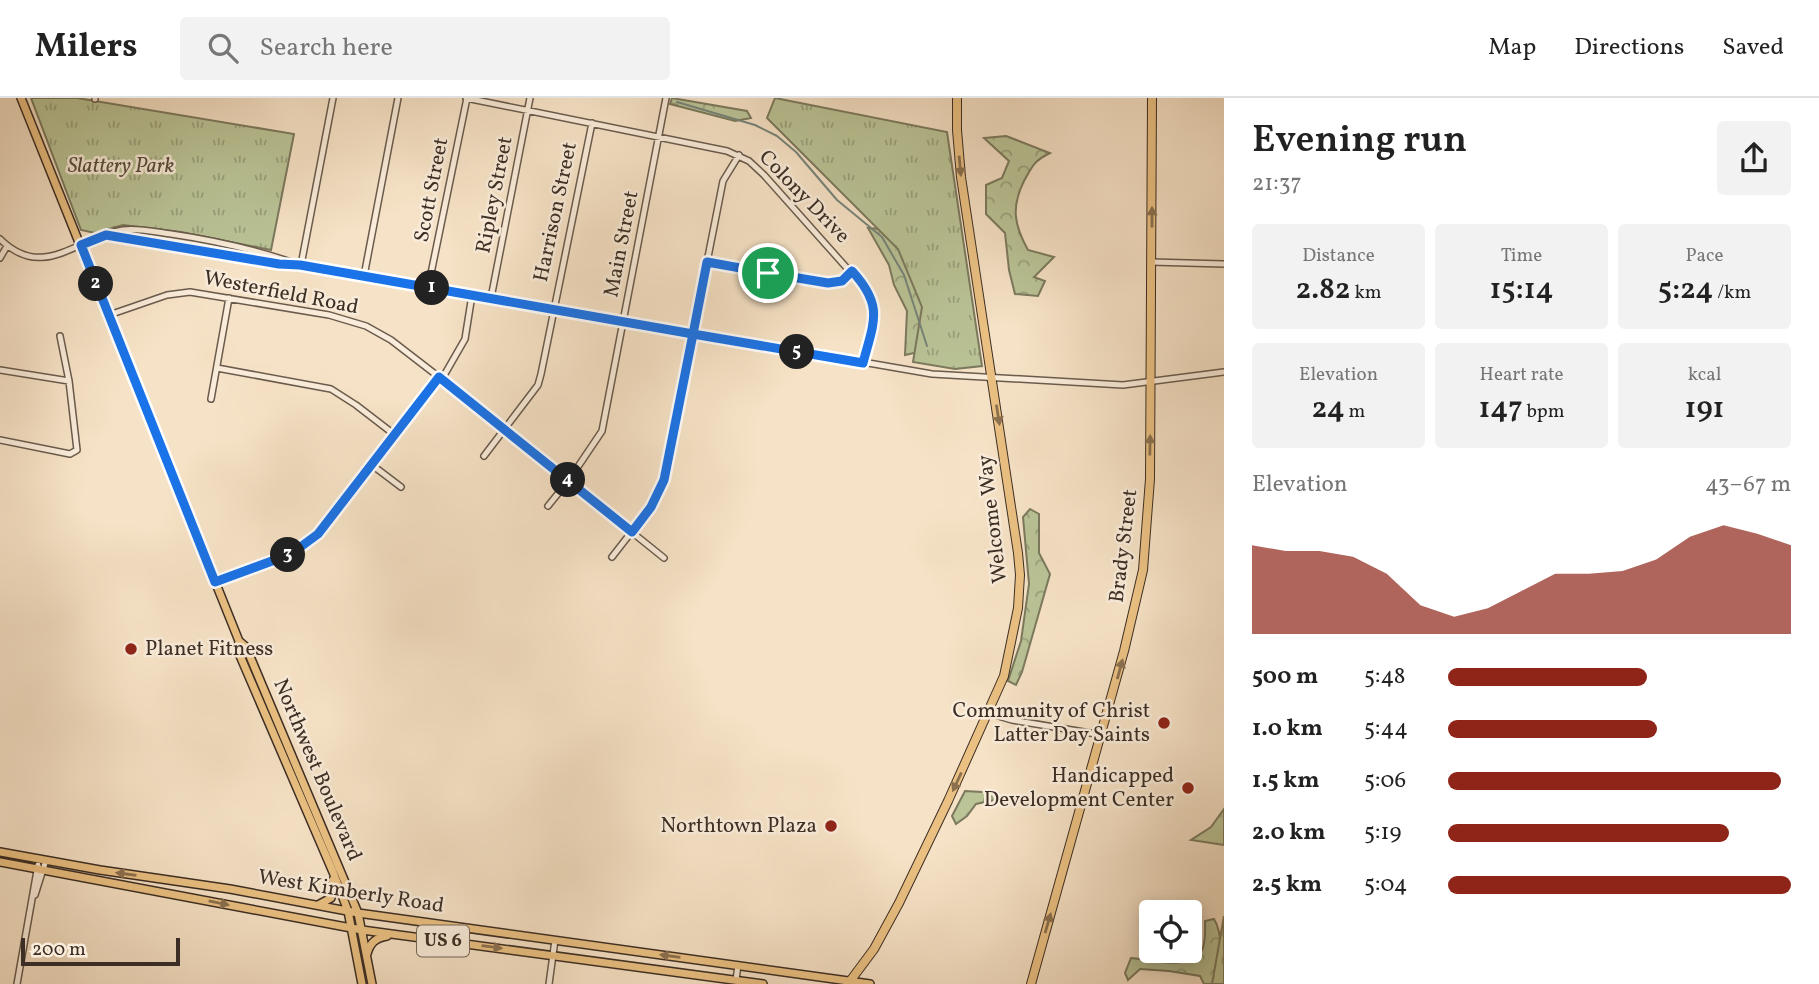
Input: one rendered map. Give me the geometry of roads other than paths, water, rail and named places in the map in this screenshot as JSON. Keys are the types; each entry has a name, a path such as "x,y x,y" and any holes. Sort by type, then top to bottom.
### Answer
{"highway":[{"name":"Welcome Way","path":"850,983 887,926 1004,676 1011,648 1020,575 961,177 957,98"},
{"name":"Brady Street","path":"1031,984 1130,632 1143,570 1149,486 1152,98"}],"main road":[{"name":"Northwest Boulevard","path":"21,98 239,641 246,647 358,913"},
{"name":"Northwest Boulevard","path":"239,641 238,651 348,911"},
{"name":"West Kimberly Road","path":"0,852 230,889 358,913 738,965"},
{"name":"West Kimberly Road","path":"0,862 362,930 736,980"},
{"path":"315,906 323,904 332,895 333,872"},
{"path":"348,911 362,984"},
{"path":"358,913 372,984"},
{"path":"367,955 375,940 398,935"},
{"name":"US 6","path":"738,965 870,984"},
{"name":"US 6","path":"736,980 762,984"}],"street":[{"path":"300,265 332,98"},
{"path":"365,276 398,98"},
{"name":"Colony Drive","path":"466,98 659,135 739,155 764,175 870,294 874,309 873,325 863,363"},
{"name":"Scott Street","path":"428,288 466,98"},
{"name":"Ripley Street","path":"491,298 530,98"},
{"name":"Main Street","path":"548,506 569,481 602,431 666,98"},
{"name":"Harrison Street","path":"484,457 538,385 592,123"},
{"path":"612,557 651,507 664,480 723,181 739,155"},
{"path":"0,239 21,254 35,258 53,257 124,230 212,240 300,265"},
{"path":"106,235 279,264 300,265 932,374 1123,385 1224,372"},
{"path":"0,258 7,246"},
{"path":"707,262 828,283 842,281 852,271"},
{"path":"1151,262 1224,264"},
{"name":"Westerfield Road","path":"109,315 167,295 190,292 346,318 391,340 664,558"},
{"path":"215,582 300,548 325,526 441,378 465,339 472,295"},
{"path":"211,399 229,299"},
{"path":"0,440 70,454 77,450 69,380 60,337"},
{"path":"217,368 331,389 395,435"},
{"path":"0,370 69,380"},
{"path":"372,465 401,487"},
{"path":"988,713 1012,720 1102,735"},
{"path":"17,984 30,908 42,860"},
{"path":"549,984 555,940"},
{"path":"736,980 738,965"}],"waterway":[{"path":"677,102 755,125 777,136 796,152 837,200 882,237 904,275 927,346"}],"place":[{"name":"Planet Fitness","path":"131,649"},
{"name":"Community of Christ Latter Day Saints","path":"1164,723"},
{"name":"Handicapped Development Center","path":"1188,788"},
{"name":"Northtown Plaza","path":"831,826"}],"park label":[{"name":"Slattery Park","path":"121,166"}]}
